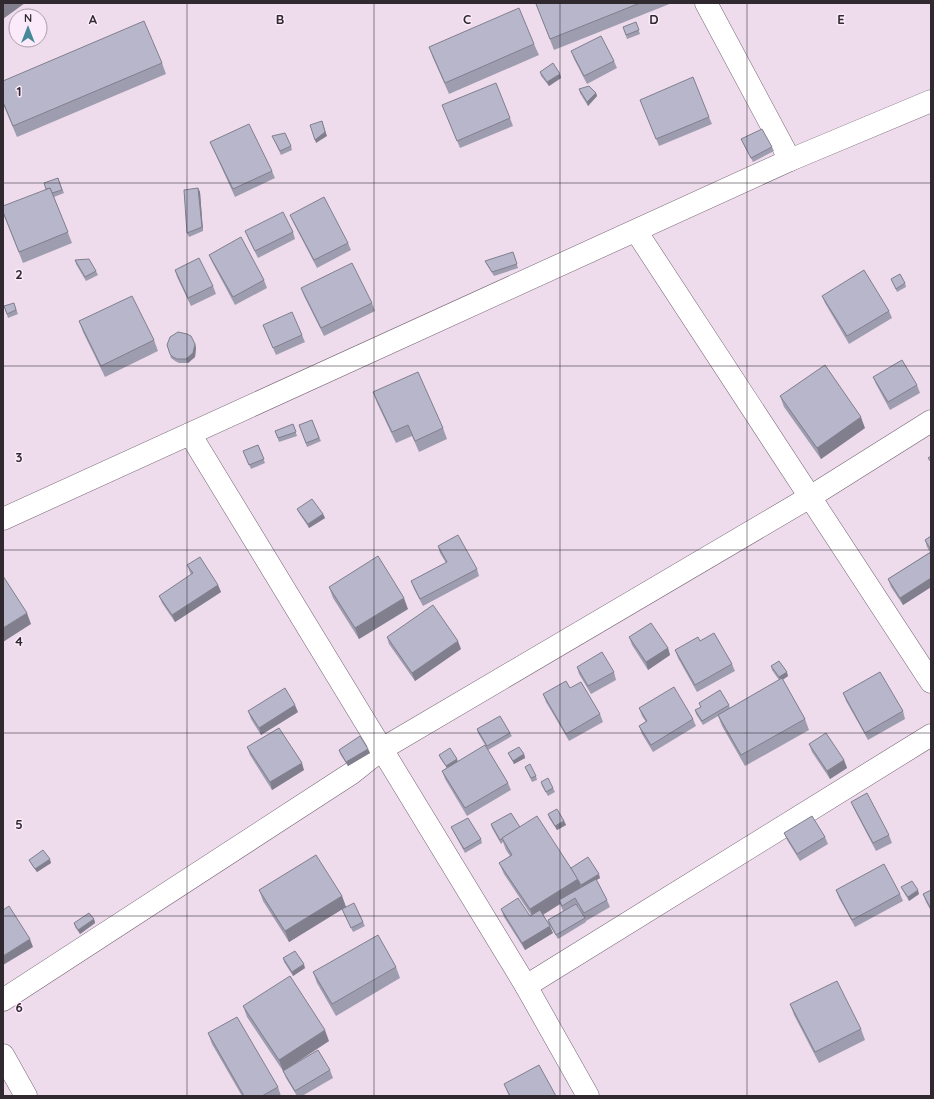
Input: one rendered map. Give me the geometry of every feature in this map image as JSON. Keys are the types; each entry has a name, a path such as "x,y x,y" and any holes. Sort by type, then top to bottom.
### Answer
{"street":[{"path":"706,3 790,160"},
{"path":"3,519 790,160 931,101"},
{"path":"636,230 931,682"},
{"path":"3,1000 345,777 382,749 810,497 931,421"},
{"path":"190,434 526,986 588,1096"},
{"path":"526,986 931,735"},
{"path":"3,1055 26,1096"}],"building":[{"path":"640,3 550,39 536,4"},
{"path":"519,8 534,44 445,83 429,47"},
{"path":"144,21 162,63 13,126 3,102 3,81"},
{"path":"636,22 639,30 626,35 623,27"},
{"path":"601,36 614,61 584,76 571,51"},
{"path":"553,63 560,74 547,82 540,72"},
{"path":"693,77 709,117 656,139 640,100"},
{"path":"496,83 510,118 457,141 442,105"},
{"path":"589,86 596,93 587,102 579,89"},
{"path":"322,121 325,132 315,140 310,125"},
{"path":"249,124 272,171 233,189 210,142"},
{"path":"762,129 772,147 751,158 741,139"},
{"path":"285,133 291,146 280,151 272,136"},
{"path":"58,178 62,190 52,193 50,188 46,189 44,183"},
{"path":"50,188 68,232 19,252 3,212 3,206"},
{"path":"198,188 202,227 187,233 184,190"},
{"path":"324,197 348,243 314,260 290,215"},
{"path":"283,212 293,232 255,251 245,231"},
{"path":"241,237 264,280 233,297 209,255"},
{"path":"513,252 517,264 492,272 485,261"},
{"path":"199,258 213,286 188,298 175,270"},
{"path":"89,259 96,271 85,277 75,260"},
{"path":"352,263 372,303 321,328 301,288"},
{"path":"864,270 889,311 847,336 822,296"},
{"path":"900,274 905,283 896,289 891,279"},
{"path":"132,296 154,340 101,366 79,321"},
{"path":"14,303 16,310 7,314 4,306"},
{"path":"292,312 302,335 273,348 263,325"},
{"path":"178,332 191,336 195,344 193,353 186,359 177,359 173,357 170,354 167,345 170,337"},
{"path":"902,360 917,385 888,402 873,377"},
{"path":"825,365 861,417 817,448 780,396"},
{"path":"418,372 443,428 415,441 408,425 392,432 373,392"},
{"path":"312,420 319,438 306,443 299,425"},
{"path":"293,424 296,432 278,438 275,431"},
{"path":"258,445 264,459 249,465 243,451"},
{"path":"312,499 323,514 308,524 297,509"},
{"path":"458,535 477,569 420,599 411,581 447,562 438,546"},
{"path":"931,536 931,550 925,540"},
{"path":"931,552 931,578 900,598 888,579"},
{"path":"378,556 404,598 355,628 329,587"},
{"path":"200,557 218,585 172,615 159,596 193,573 187,565"},
{"path":"3,576 27,613 3,628"},
{"path":"433,605 458,641 412,673 387,637"},
{"path":"651,623 668,648 646,662 629,637"},
{"path":"714,633 732,664 695,685 675,650 698,637 700,641"},
{"path":"602,652 614,672 588,686 577,667"},
{"path":"779,661 787,672 779,677 771,666"},
{"path":"880,672 903,711 865,733 843,693"},
{"path":"782,678 805,719 741,755 718,715"},
{"path":"566,681 570,688 581,682 600,714 566,734 543,694"},
{"path":"674,687 693,719 651,745 639,726 647,721 639,708"},
{"path":"285,688 295,705 259,728 248,711"},
{"path":"720,690 729,705 702,721 695,710 701,707 699,703"},
{"path":"500,716 510,733 487,746 477,729"},
{"path":"279,728 302,763 270,782 247,747"},
{"path":"826,733 844,760 827,771 809,744"},
{"path":"360,736 368,749 346,762 339,750"},
{"path":"485,745 508,783 465,808 442,771"},
{"path":"519,747 524,754 513,761 508,753"},
{"path":"450,748 457,759 446,766 439,755"},
{"path":"530,764 536,776 531,778 525,767"},
{"path":"548,778 553,788 546,792 541,782"},
{"path":"867,793 889,835 873,843 851,802"},
{"path":"557,809 564,821 555,826 548,814"},
{"path":"511,813 520,827 500,840 491,824"},
{"path":"537,816 578,879 530,909 499,863 512,855 502,838"},
{"path":"812,816 825,837 797,854 784,833"},
{"path":"468,818 481,839 464,849 451,827"},
{"path":"43,850 50,859 35,869 29,860"},
{"path":"316,855 342,896 285,931 259,890"},
{"path":"588,857 599,874 581,885 571,868"},
{"path":"884,864 900,894 852,920 836,890"},
{"path":"596,879 607,900 584,913 575,898 562,906 559,900"},
{"path":"912,881 918,890 908,897 901,887"},
{"path":"931,890 931,909 923,894"},
{"path":"518,898 530,916 540,910 550,926 522,943 501,909"},
{"path":"354,903 363,922 351,928 342,909"},
{"path":"576,904 585,918 556,935 548,920"},
{"path":"9,906 30,939 3,956 3,910"},
{"path":"89,913 94,919 78,930 74,923"},
{"path":"378,935 396,967 332,1004 313,972"},
{"path":"295,951 304,964 292,972 283,958"},
{"path":"290,976 325,1030 279,1060 243,1006"},
{"path":"837,981 861,1029 815,1052 790,1004"},
{"path":"237,1017 278,1087 262,1096 244,1096 208,1033"},
{"path":"318,1050 330,1070 295,1091 283,1071"},
{"path":"539,1065 556,1096 510,1096 504,1084"}]}
